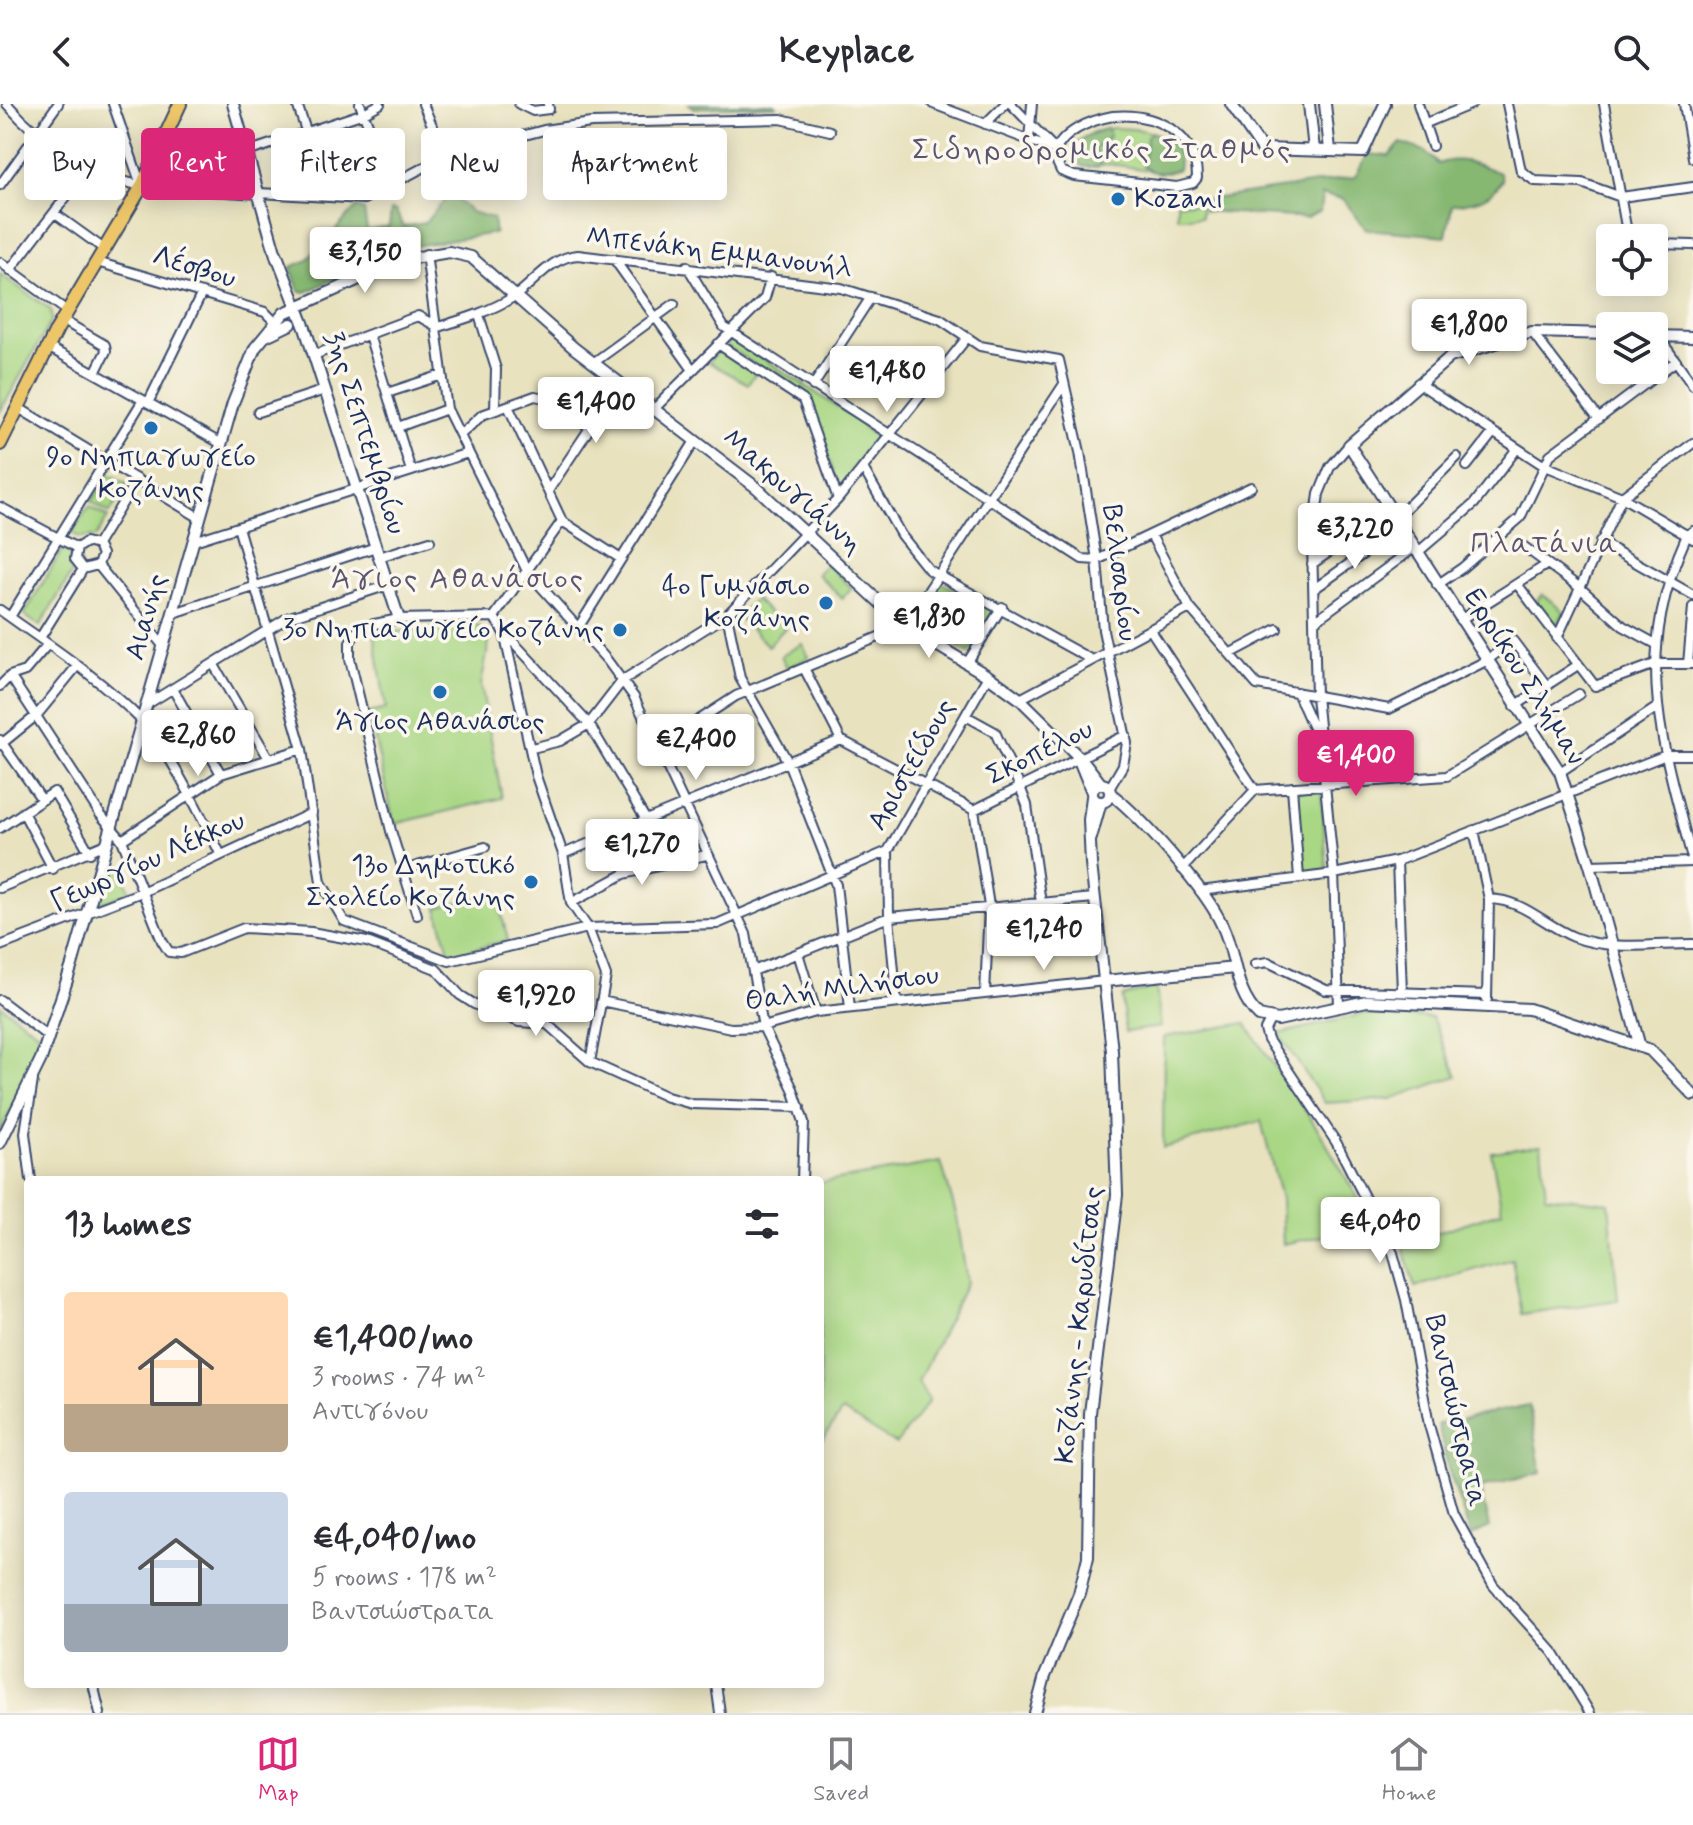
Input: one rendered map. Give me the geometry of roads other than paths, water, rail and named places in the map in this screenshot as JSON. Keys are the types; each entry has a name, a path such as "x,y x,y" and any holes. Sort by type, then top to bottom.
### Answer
{"main road":[{"path":"169,128 180,104"},
{"path":"0,444 65,316 141,188"}],"street":[{"path":"7,104 31,128"},
{"path":"41,128 58,104"},
{"path":"113,104 141,183"},
{"name":"3ης Σεπτεμβρίου","path":"233,104 240,128"},
{"path":"297,104 305,128"},
{"path":"318,128 362,108 380,104"},
{"path":"423,104 433,128"},
{"path":"519,104 533,111 549,109 548,104"},
{"path":"933,104 1055,150"},
{"path":"985,124 1008,104 1055,150 1057,167 1074,176 1177,187 1193,183 1197,178 1196,160 1187,141 1156,122 1127,115 1088,123 1055,150"},
{"path":"1029,140 1032,104"},
{"path":"1127,115 1128,104"},
{"path":"1231,104 1262,149 1363,152 1385,104"},
{"path":"1309,104 1314,150"},
{"path":"1325,104 1330,150"},
{"path":"1418,104 1432,146"},
{"path":"1426,123 1472,104"},
{"path":"1507,104 1521,171 1535,181 1582,183 1621,197 1693,187"},
{"path":"1604,104 1626,224"},
{"path":"1684,104 1693,158"},
{"path":"362,108 370,128"},
{"path":"527,134 618,121 781,119 830,131"},
{"path":"0,185 3,175 24,150"},
{"name":"3ης Σεπτεμβρίου","path":"255,179 290,305 291,324"},
{"path":"255,193 271,194"},
{"path":"10,270 64,200"},
{"path":"54,213 104,249"},
{"path":"1668,244 1693,245"},
{"name":"Μακρυγιάννη","path":"290,305 308,303 390,264 426,254 449,252 471,257 593,363 757,488 905,626 1020,699 1079,758 1102,794 1141,825 1200,891 1223,926 1251,1008 1270,1020"},
{"path":"426,254 447,409 527,571 623,680 738,917 749,943 763,1027 800,1107 805,1136 802,1176"},
{"name":"Μπενάκη Εμμανουήλ","path":"438,327 479,315 515,295 562,258 578,255 687,266 841,288 940,319 953,325 966,339 997,350 1059,360"},
{"path":"614,259 693,370"},
{"path":"0,262 105,345 106,351 95,373"},
{"name":"Λέσβου","path":"97,262 265,312 274,321"},
{"path":"687,266 724,327 1076,556 1097,560 1251,487"},
{"path":"653,410 765,298 771,277"},
{"path":"10,617 145,401 202,293"},
{"path":"813,386 871,297"},
{"path":"264,337 291,324 305,328 303,315 308,303"},
{"path":"593,363 674,304"},
{"name":"3ης Σεπτεμβρίου","path":"290,305 305,328 399,619"},
{"name":"Αιανής","path":"0,1143 49,1037 88,915 141,720 242,374 274,321 290,305"},
{"path":"479,315 496,369 495,410"},
{"path":"314,355 418,316 438,327"},
{"path":"1532,332 1599,419"},
{"path":"1339,1005 1334,874 1316,696 1312,564 1313,518 1319,494 1330,467 1349,445 1450,357 1532,332 1596,334"},
{"path":"369,335 411,471"},
{"path":"1668,336 1693,337"},
{"path":"532,748 560,741 589,724 623,680 727,615 838,499 966,339"},
{"path":"718,344 803,400 838,499"},
{"path":"48,347 222,444"},
{"path":"1668,351 1693,385"},
{"name":"Βελισαρίου","path":"1059,360 1080,452 1107,652 1128,751 1102,794"},
{"path":"1437,585 1462,568 1520,518 1550,455 1676,361"},
{"path":"387,393 442,375"},
{"path":"1418,383 1516,450 1543,465 1622,497 1691,535 1667,581 1655,664 1656,708 1693,862 1590,865"},
{"path":"548,491 619,384"},
{"path":"657,747 719,706 905,626 1064,384"},
{"path":"258,412 325,390"},
{"path":"460,435 482,415 539,396 589,427"},
{"path":"17,407 200,518"},
{"path":"509,408 562,521 621,559"},
{"path":"398,427 447,409"},
{"path":"1467,466 1492,434"},
{"path":"578,628 695,441"},
{"path":"1557,638 1622,497 1693,443"},
{"name":"Ερρίκου Σλήμαν","path":"1349,445 1560,772 1590,865 1640,1047"},
{"path":"1316,620 1416,550 1474,504 1516,450"},
{"path":"194,541 468,453"},
{"path":"1314,589 1395,519 1457,457"},
{"path":"863,468 905,542 938,577 1002,607 1092,660"},
{"path":"97,545 137,479"},
{"path":"0,507 77,548"},
{"path":"1312,564 1395,519"},
{"path":"494,617 562,521"},
{"path":"238,527 302,749 321,882 344,921 449,961 448,979"},
{"path":"1151,535 1190,608 1257,685 1389,709 1486,661 1516,642 1547,686"},
{"path":"174,613 255,586 430,541"},
{"path":"83,569 75,559 77,548 86,542 97,545 102,554 98,565"},
{"path":"1600,542 1693,595"},
{"path":"1523,546 1579,587 1623,626 1656,644"},
{"path":"40,638 83,569 98,565"},
{"path":"98,565 164,647"},
{"path":"1460,620 1546,565"},
{"path":"1517,584 1595,686 1655,664 1690,664 1693,607"},
{"path":"146,705 287,618 388,585"},
{"path":"967,663 1002,607"},
{"path":"1020,699 1190,608"},
{"path":"0,610 77,666 141,720 189,794 221,855"},
{"path":"727,615 737,667 788,762 839,895 850,1008"},
{"path":"417,915 348,649 360,627 399,619 494,617"},
{"path":"494,617 504,633 589,724 646,820"},
{"path":"1150,629 1255,790"},
{"path":"1230,654 1277,629"},
{"path":"504,633 541,796 563,854 571,903 588,928 606,976 590,1062"},
{"path":"0,686 10,676 25,671 48,644"},
{"path":"512,662 530,660"},
{"path":"214,665 268,757"},
{"path":"1515,706 1578,665"},
{"path":"42,800 1,742 37,715 77,666"},
{"path":"805,670 841,740 974,810 989,906 985,994"},
{"path":"10,676 122,840 169,952 181,953 244,928 311,932 367,942 405,954 436,969 460,995 494,1013 519,1022 547,1024 590,1062 682,1102 800,1107"},
{"name":"Αριστείδους","path":"449,961 588,928 717,924 888,851 928,786 988,676"},
{"path":"173,689 221,774"},
{"path":"1297,692 1322,748"},
{"path":"1182,869 1255,790 1447,776 1579,694"},
{"path":"1560,772 1656,708"},
{"path":"966,716 995,732 1020,787 1027,805 1041,903"},
{"name":"Σκοπέλου","path":"974,810 1126,735"},
{"path":"563,854 841,740"},
{"path":"122,840 221,774 302,749"},
{"path":"1200,891 1334,874 1397,861 1666,755 1693,755"},
{"path":"1292,787 1299,878"},
{"path":"0,828 54,792 90,853"},
{"name":"Κοζάνης - Καρυδίτσας","path":"1034,1711 1047,1668 1079,1594 1088,1557 1090,1413 1109,1276 1118,1177 1105,981 1090,839 1102,794"},
{"path":"23,812 53,869"},
{"name":"Γεωργίου Λέκκου","path":"0,946 142,892 312,813"},
{"path":"1474,830 1489,899 1487,1000"},
{"path":"0,888 53,869 106,844"},
{"path":"403,870 485,847"},
{"path":"888,851 889,917 897,1003"},
{"path":"571,903 624,874 706,855"},
{"path":"1397,861 1402,992"},
{"path":"753,971 889,917 1094,898"},
{"path":"1489,899 1515,903 1577,939 1612,944 1693,944"},
{"path":"798,953 816,1012"},
{"path":"1255,964 1268,962 1326,990 1402,992 1487,1000 1549,1014 1640,1047 1661,1058 1693,1095"},
{"name":"Θαλή Μιλήσιου","path":"601,1001 731,1028 763,1027 816,1012 1235,968"},
{"path":"0,1000 49,1037"},
{"path":"1270,1020 1297,1018 1339,1005 1487,1000"},
{"name":"Βαντσιώστρατα","path":"1270,1020 1265,1030 1268,1040 1336,1142 1393,1253 1406,1300 1429,1425 1454,1514 1493,1585 1553,1652 1590,1713"},
{"path":"30,1176 25,1133 34,1075"},
{"path":"94,1688 100,1713"},
{"path":"717,1688 720,1713"}],"place":[{"name":"Kozani","path":"1118,199"},
{"name":"9ο Νηπιαγωγείο Κοζάνης","path":"151,428"},
{"name":"4ο Γυμνάσιο Κοζάνης","path":"826,603"},
{"name":"3ο Νηπιαγωγείο Κοζάνης","path":"620,630"},
{"name":"Άγιος Αθανάσιος","path":"440,692"},
{"name":"13ο Δημοτικό Σχολείο Κοζάνης","path":"531,882"}],"district":[{"name":"Σιδηροδρομικός Σταθμός","path":"1102,150"},
{"name":"Πλατάνια","path":"1545,544"},
{"name":"Άγιος Αθανάσιος","path":"458,579"}]}
